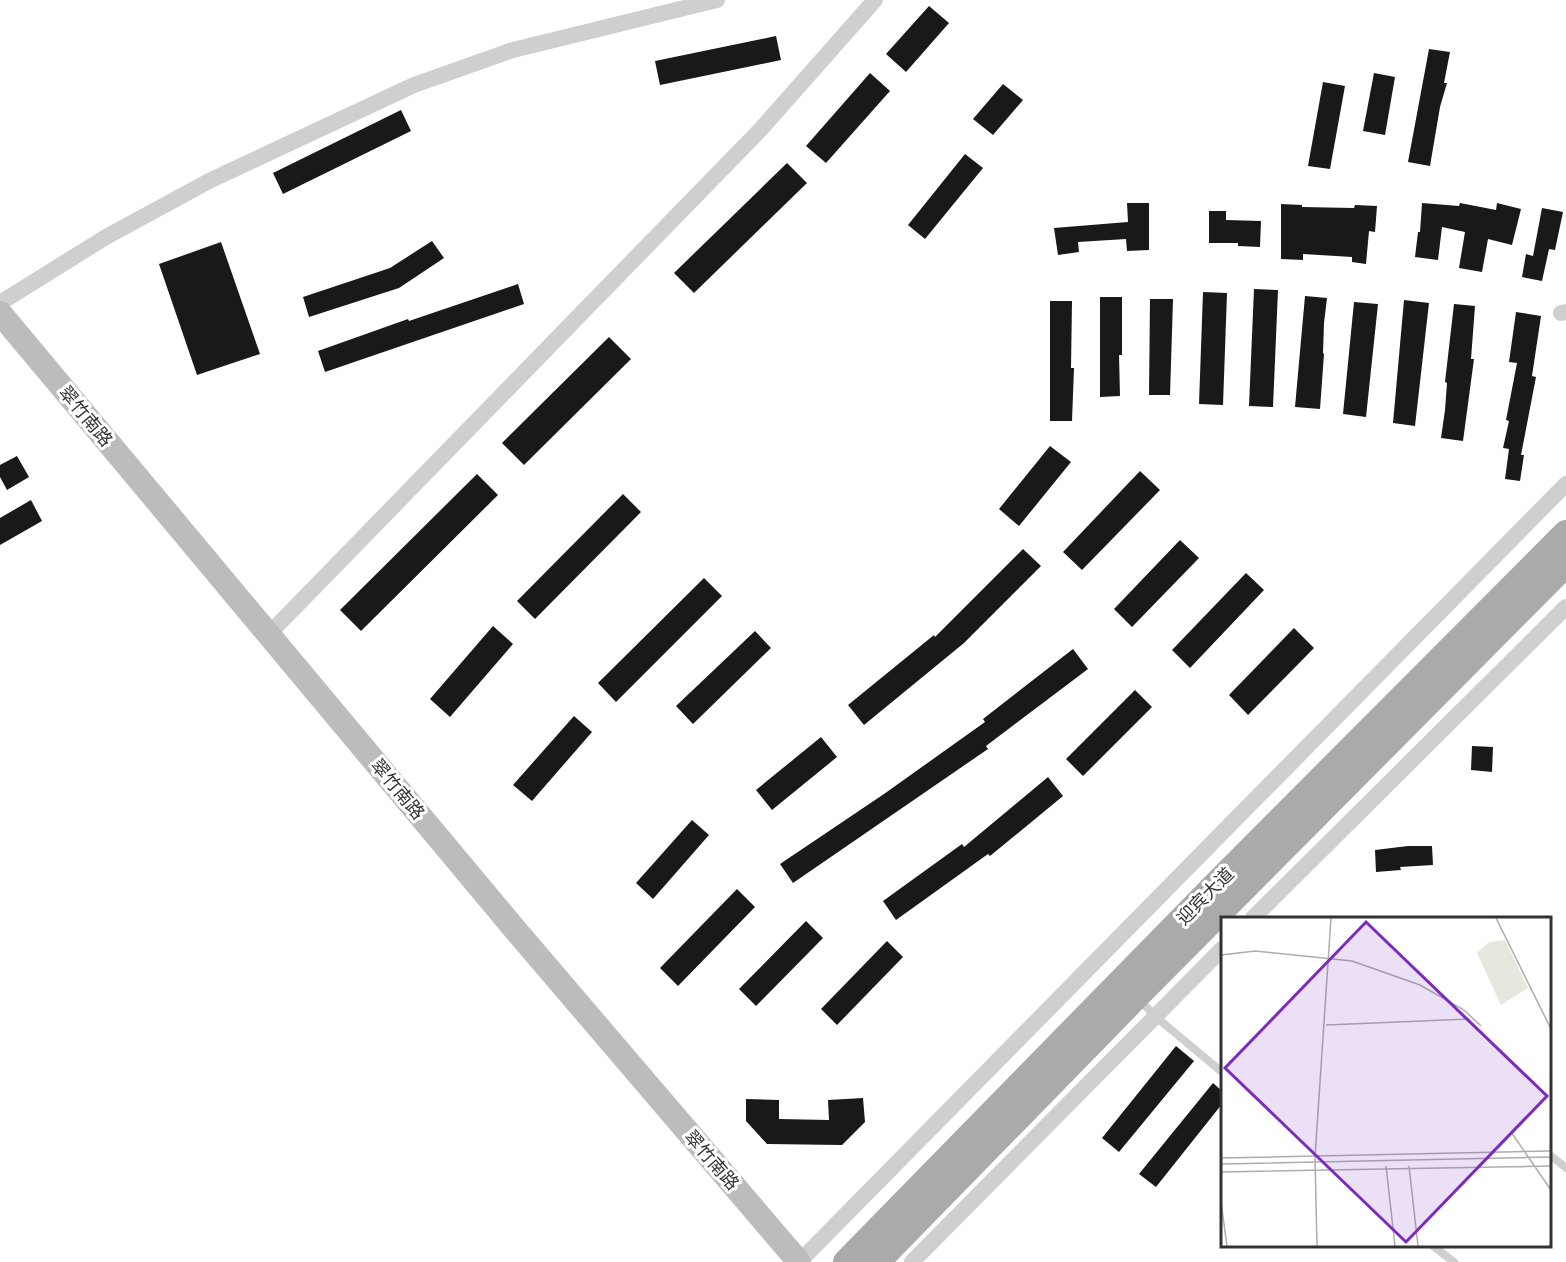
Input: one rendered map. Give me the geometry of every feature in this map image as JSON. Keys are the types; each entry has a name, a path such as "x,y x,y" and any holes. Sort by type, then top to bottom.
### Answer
{"main road":[{"name":"翠竹南路","path":"0,313 511,924 799,1262"},
{"name":"翠竹南路","path":"0,336 778,1262"},
{"name":"迎宾大道","path":"1246,905 1566,533"},
{"name":"迎宾大道","path":"1229,917 1246,905 1566,564"},
{"name":"迎宾大道","path":"846,1262 1128,990 1221,923"},
{"name":"迎宾大道","path":"877,1262 1128,990"}],"street":[{"path":"0,303 106,237 209,181 414,85 513,50 717,0"},
{"path":"268,634 761,129 875,0"},
{"path":"799,1262 1566,484"},
{"path":"1246,905 1566,607"},
{"path":"912,1262 1221,950"}],"lane":[{"path":"1128,990 1221,1071"},
{"path":"1551,1156 1566,1168"},
{"path":"1436,1247 1454,1262"}],"building":[{"path":"929,6 949,23 906,72 886,54"},
{"path":"776,36 781,60 660,85 655,61"},
{"path":"1429,49 1450,52 1444,83 1447,83 1440,107 1430,166 1408,162"},
{"path":"870,73 890,91 826,163 806,146"},
{"path":"1374,73 1395,77 1385,135 1363,131"},
{"path":"1323,82 1345,86 1330,169 1308,166"},
{"path":"1003,84 1023,100 993,135 973,119"},
{"path":"401,110 411,131 283,194 273,173"},
{"path":"965,154 983,168 925,239 908,225"},
{"path":"787,163 807,183 694,293 674,273"},
{"path":"1127,203 1149,203 1149,250 1127,251 1126,239 1078,242 1079,252 1058,255 1054,228 1128,222"},
{"path":"1422,203 1459,206 1460,203 1496,210 1497,203 1521,209 1512,245 1488,239 1482,272 1459,268 1465,232 1442,227 1438,260 1415,257"},
{"path":"1281,204 1302,205 1302,207 1377,206 1375,232 1369,231 1366,264 1352,262 1352,257 1303,254 1303,260 1281,259"},
{"path":"1542,208 1563,212 1555,250 1549,249 1542,281 1522,277 1526,254 1533,256"},
{"path":"1209,211 1226,211 1226,220 1261,221 1260,247 1238,246 1238,243 1209,243"},
{"path":"432,241 444,258 399,288 309,317 303,297 390,268"},
{"path":"221,242 260,354 197,375 159,264"},
{"path":"518,284 524,304 325,372 318,351"},
{"path":"1254,289 1278,290 1273,407 1249,406"},
{"path":"1203,292 1227,293 1223,405 1199,404"},
{"path":"1305,296 1327,298 1320,409 1295,407"},
{"path":"1100,297 1122,297 1122,355 1119,355 1120,396 1100,397"},
{"path":"1150,299 1173,299 1170,395 1149,395"},
{"path":"1404,300 1429,303 1415,426 1393,423"},
{"path":"1050,301 1072,301 1071,368 1074,368 1072,421 1050,421"},
{"path":"1354,302 1378,304 1366,417 1343,414"},
{"path":"1454,304 1475,306 1471,359 1474,359 1463,441 1441,438"},
{"path":"1516,312 1541,316 1532,376 1536,377 1521,455 1524,455 1520,481 1505,479 1509,449 1503,448 1517,363 1509,362"},
{"path":"609,337 631,359 524,465 502,443"},
{"path":"1050,446 1071,462 1019,526 999,509"},
{"path":"17,456 29,477 7,490 0,477 0,465"},
{"path":"1140,471 1160,490 1082,570 1063,552"},
{"path":"477,474 498,495 361,631 340,610"},
{"path":"623,494 641,512 535,619 517,601"},
{"path":"31,500 42,521 0,545 0,518"},
{"path":"1180,540 1199,558 1132,627 1114,609"},
{"path":"1023,549 1041,566 964,643 864,725 848,705 934,635 935,637"},
{"path":"1246,573 1264,590 1190,668 1172,650"},
{"path":"704,578 722,596 616,702 598,683"},
{"path":"493,626 513,644 450,717 430,699"},
{"path":"1294,628 1314,648 1248,715 1229,695"},
{"path":"755,631 771,648 693,724 676,706"},
{"path":"1073,649 1088,669 986,746 988,749 793,883 780,864 985,722 983,719"},
{"path":"1135,690 1152,707 1083,776 1066,759"},
{"path":"574,716 592,732 532,801 513,785"},
{"path":"821,737 837,757 772,810 756,790"},
{"path":"1472,746 1493,747 1492,772 1471,770"},
{"path":"1048,777 1063,796 990,856 988,854 896,920 883,901 962,844 964,847"},
{"path":"692,820 709,835 653,899 636,883"},
{"path":"1432,846 1433,865 1400,867 1401,870 1376,872 1375,850"},
{"path":"737,889 755,907 678,986 660,968"},
{"path":"806,921 823,938 756,1006 739,989"},
{"path":"887,941 903,957 837,1025 821,1009"},
{"path":"1176,1046 1194,1061 1119,1152 1102,1138"},
{"path":"1213,1083 1221,1090 1221,1105 1156,1187 1139,1174"},
{"path":"863,1098 865,1122 842,1145 767,1144 746,1121 746,1099 779,1100 779,1119 829,1120 828,1100"}]}
